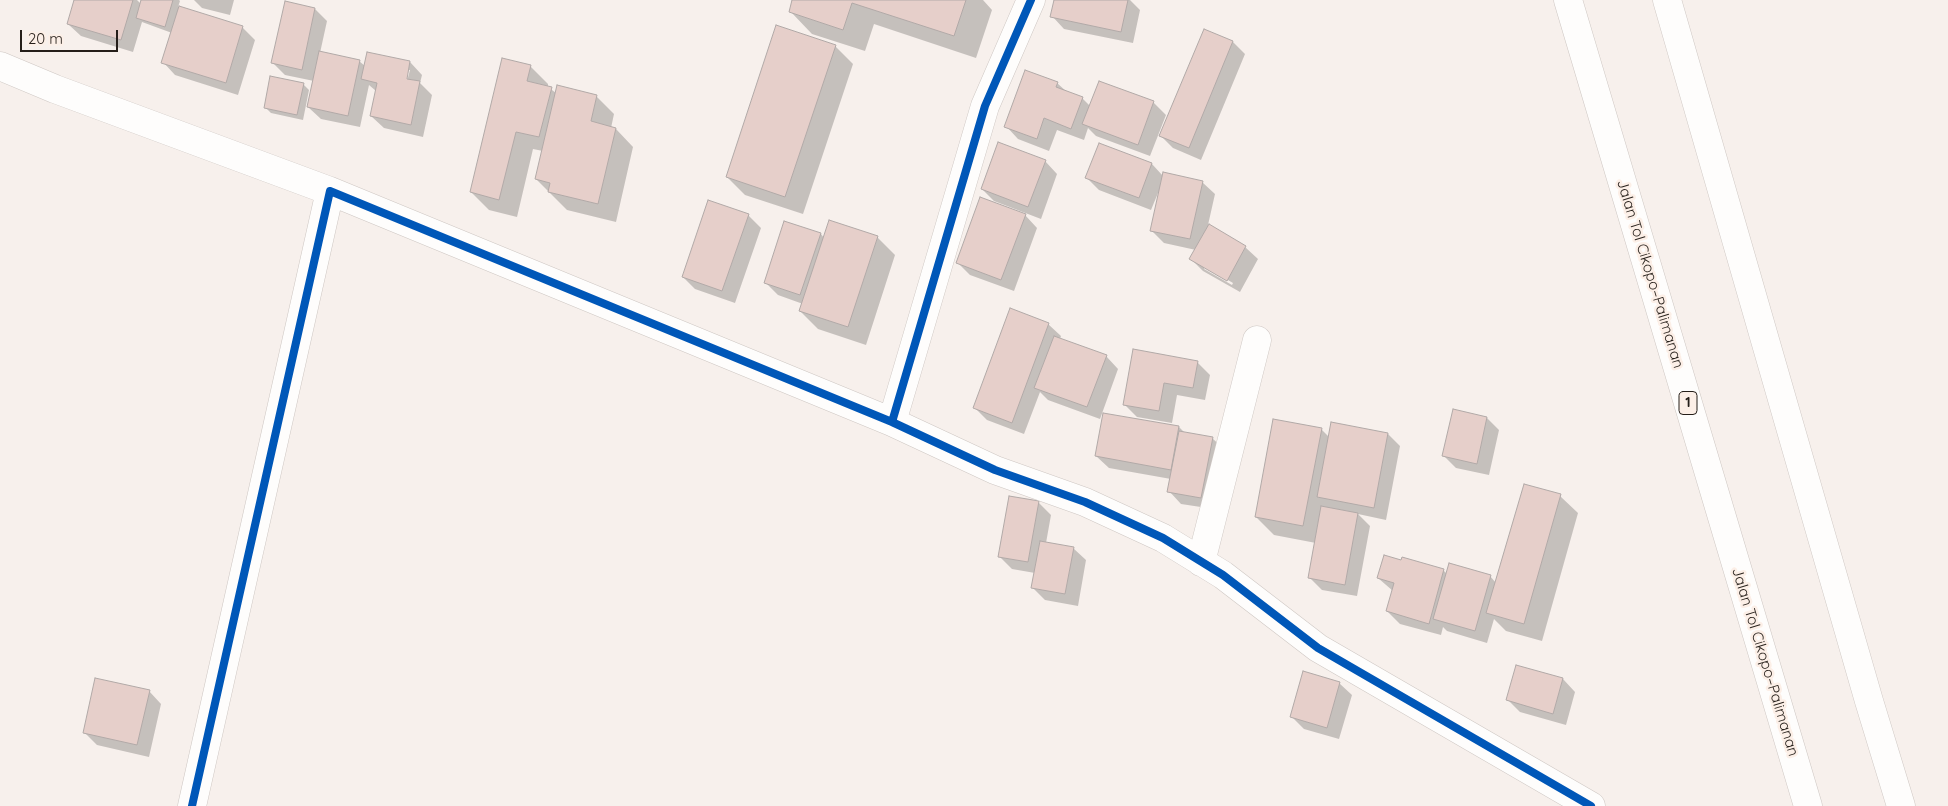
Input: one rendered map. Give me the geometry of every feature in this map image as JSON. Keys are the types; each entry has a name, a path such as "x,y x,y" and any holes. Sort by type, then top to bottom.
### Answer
{"main road":[{"path":"892,422 986,106 1031,0"},
{"name":"Jalan Tol Cikopo–Palimanan","path":"1568,0 1808,806"},
{"path":"1667,0 1901,806"},
{"path":"0,66 55,90 330,191 892,422 994,470 1085,502 1163,538 1223,575 1318,648 1591,806"},
{"path":"192,806 330,191"},
{"path":"1201,562 1257,340"}],"building":[{"path":"74,0 133,0 121,40 67,24"},
{"path":"141,0 173,0 165,27 136,18"},
{"path":"792,0 966,0 954,36 852,3 843,30 789,12"},
{"path":"1054,0 1128,0 1121,32 1050,17"},
{"path":"285,1 315,8 302,70 271,63"},
{"path":"179,6 243,26 226,83 161,63"},
{"path":"776,25 836,45 785,197 726,177"},
{"path":"1204,29 1233,41 1189,148 1159,136"},
{"path":"319,51 360,60 348,116 307,107"},
{"path":"367,52 410,61 407,79 420,81 411,125 370,116 377,83 361,79"},
{"path":"502,58 531,65 527,81 552,87 539,137 516,132 499,200 470,192"},
{"path":"1025,70 1058,82 1056,87 1083,97 1071,129 1044,118 1037,139 1004,127"},
{"path":"270,76 304,83 297,115 264,108"},
{"path":"1099,81 1154,101 1138,145 1082,124"},
{"path":"557,85 597,95 591,121 616,128 598,204 548,192 550,183 535,179"},
{"path":"998,142 1046,160 1028,207 981,189"},
{"path":"1099,143 1152,163 1139,198 1085,178"},
{"path":"1163,172 1203,181 1190,239 1150,231"},
{"path":"980,197 1026,214 1001,280 956,263"},
{"path":"708,200 749,214 722,291 682,277"},
{"path":"829,220 878,236 848,327 799,311"},
{"path":"784,221 821,233 800,295 764,283"},
{"path":"1209,224 1246,246 1227,281 1189,259"},
{"path":"1010,308 1049,323 1012,423 973,408"},
{"path":"1054,336 1107,355 1087,407 1034,388"},
{"path":"1133,349 1198,361 1193,388 1164,383 1159,411 1123,405"},
{"path":"1453,409 1487,417 1477,464 1442,456"},
{"path":"1103,413 1179,426 1171,470 1095,456"},
{"path":"1273,419 1322,428 1303,526 1255,517"},
{"path":"1331,422 1388,433 1374,508 1317,497"},
{"path":"1179,431 1213,437 1201,498 1167,492"},
{"path":"1524,484 1561,494 1524,624 1486,613"},
{"path":"1009,496 1039,501 1028,562 998,557"},
{"path":"1321,506 1358,513 1345,585 1308,578"},
{"path":"1040,541 1074,547 1065,594 1031,588"},
{"path":"1384,555 1401,560 1402,557 1444,569 1429,624 1386,611 1394,583 1377,578"},
{"path":"1449,563 1491,575 1475,631 1433,619"},
{"path":"1516,665 1563,678 1553,714 1506,700"},
{"path":"1303,671 1340,682 1327,728 1290,717"},
{"path":"95,678 150,690 137,745 83,733"}],"cycle path":[{"path":"1031,0 985,106 892,422 995,470 1085,502 1163,538 1223,575 1318,648 1591,806"},
{"path":"192,806 330,191 892,422"}]}
